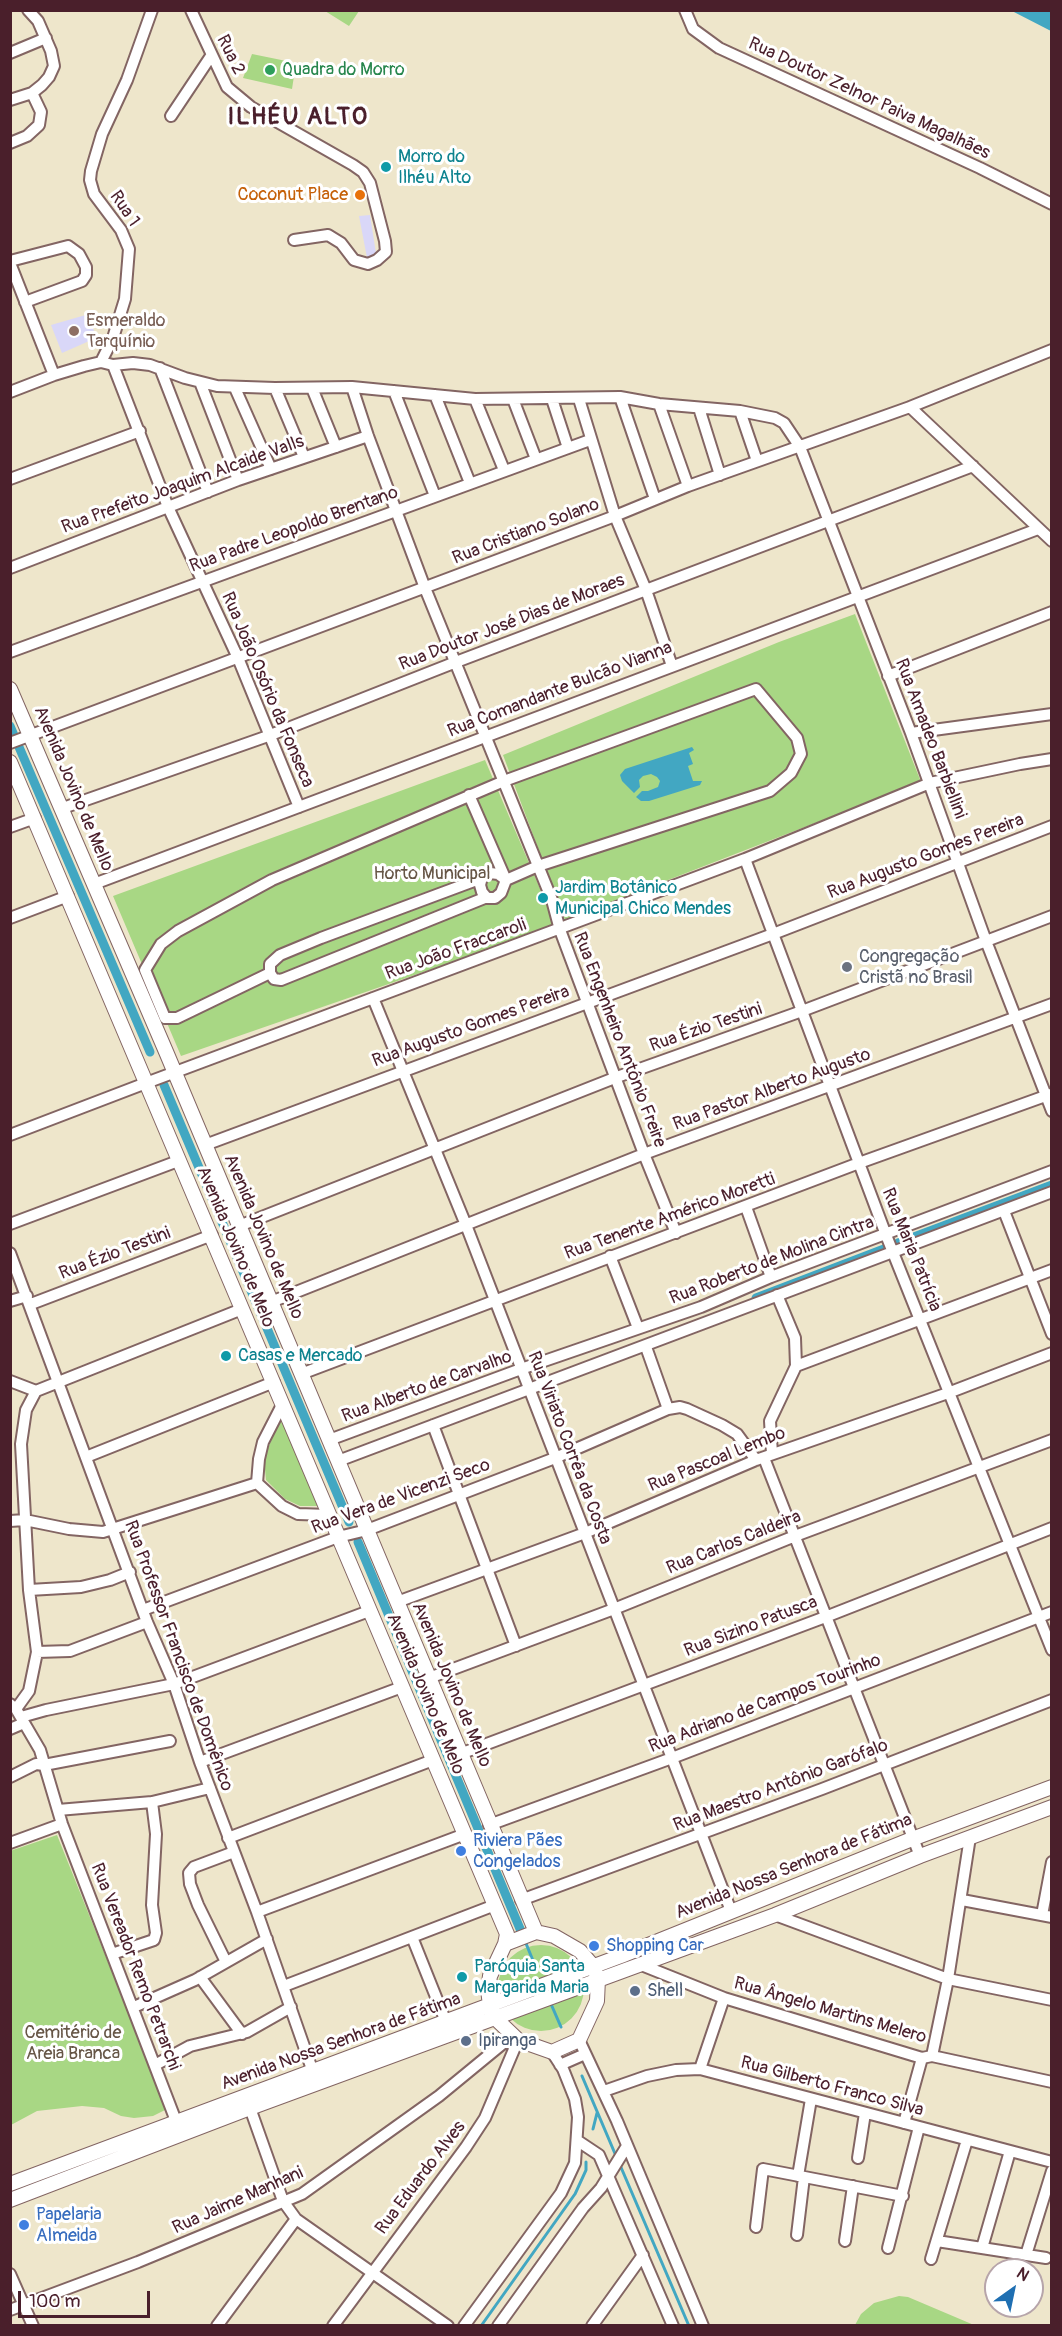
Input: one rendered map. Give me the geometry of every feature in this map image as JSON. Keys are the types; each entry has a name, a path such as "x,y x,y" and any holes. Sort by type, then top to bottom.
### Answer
{"main road":[{"name":"Avenida Jovino de Mello","path":"10,690 28,736 63,808 338,1461 533,1933"},
{"name":"Avenida Jovino de Melo","path":"10,762 510,1942"},
{"name":"Avenida Nossa Senhora de Fátima","path":"10,2200 250,2108 495,2018 731,1911 912,1839 1052,1787"},
{"name":"Avenida Nossa Senhora de Fátima","path":"10,2184 490,2005 596,1973 639,1964 775,1915 920,1856 1052,1807"},
{"path":"533,1933 554,1936 568,1942 580,1951 596,1973 597,2001 579,2040 552,2052 515,2038 495,2018 490,2005 488,1990 490,1976 510,1942 533,1933"}],"street":[{"path":"10,100 32,93 49,77 54,66 46,38 38,21 28,10"},
{"name":"Rua 1","path":"100,362 113,338 125,299 129,249 121,230 94,194 90,180 91,171 102,134 127,80 152,10"},
{"name":"Rua 2","path":"191,10 222,81 243,102 363,172 370,183 386,252 377,261 368,264 354,260 341,243 328,235 294,240"},
{"name":"Rua Doutor Zelnor Paiva Magalhães","path":"685,10 693,29 719,48 980,168 1052,204"},
{"path":"10,53 46,38"},
{"path":"171,116 211,56"},
{"path":"10,143 35,130 39,125 41,111 32,93"},
{"path":"25,302 78,283 85,278 86,267 79,254 71,247 62,246 10,262 25,302 54,375"},
{"name":"Rua Cristiano Solano","path":"10,743 615,516 688,486 910,407 1052,350"},
{"path":"10,392 54,375 100,362 133,363 160,368 200,382 235,388 352,387 475,399 620,397 659,404 740,411 757,461"},
{"name":"Rua João Osório da Fonseca","path":"113,364 168,507 238,658 299,807"},
{"path":"160,368 208,492"},
{"path":"200,382 238,480"},
{"name":"Rua Engenheiro Antônio Freire","path":"352,387 425,588 538,866 644,1154 676,1233"},
{"path":"235,388 271,469"},
{"path":"275,388 304,457"},
{"path":"312,388 336,447"},
{"path":"394,391 435,496"},
{"path":"435,395 470,483"},
{"path":"620,397 655,499"},
{"path":"475,399 504,470"},
{"path":"513,399 536,459"},
{"path":"552,399 568,447"},
{"path":"579,399 615,516 646,590 672,666"},
{"path":"659,404 688,486"},
{"path":"910,407 1052,541"},
{"path":"699,408 720,475"},
{"name":"Rua Amadeo Barbiellini","path":"740,411 775,418 789,429 800,447 930,783 986,940 1048,1095 1052,1112"},
{"path":"10,479 140,431"},
{"name":"Rua Prefeito Joaquim Alcaide Valls","path":"10,568 238,480 368,436"},
{"name":"Rua Padre Leopoldo Brentano","path":"10,652 590,440"},
{"name":"Rua Doutor José Dias de Moraes","path":"63,808 268,736 456,662 973,466"},
{"name":"Rua Comandante Bulcão Vianna","path":"94,884 1038,529"},
{"path":"888,676 1052,612"},
{"path":"270,973 177,1018 165,1018 145,970 161,944 178,931 272,880 504,781 756,689 797,738 801,754 790,773 770,791 538,866 506,880"},
{"path":"911,733 1052,714"},
{"name":"Rua João Fraccaroli","path":"10,1135 560,930 745,859 930,783 1052,759"},
{"path":"469,795 506,880 501,893 495,898 487,897 281,980 274,979 270,973 270,964 280,955 321,938 490,873 498,874 506,880"},
{"path":"10,827 35,818"},
{"name":"Rua Augusto Gomes Pereira","path":"205,1145 773,934 1052,826"},
{"name":"Rua Maria Patrícia","path":"745,859 890,1244 1052,1650"},
{"path":"482,878 480,885 487,897"},
{"path":"10,918 68,896"},
{"name":"Rua Ézio Testini","path":"239,1226 434,1147 617,1077 802,1011 1052,916"},
{"name":"Rua Viriato Corrêa da Costa","path":"373,998 466,1225 731,1911"},
{"name":"Rua Pastor Alberto Augusto","path":"271,1302 644,1154 1052,1004"},
{"name":"Rua Tenente Américo Moretti","path":"301,1374 859,1163 1048,1095"},
{"path":"10,1224 178,1161"},
{"name":"Rua Roberto de Molina Cintra","path":"646,1347 777,1295 1052,1171"},
{"name":"Rua Roberto de Molina Cintra","path":"638,1328 701,1307 771,1277 1004,1211 1052,1192"},
{"path":"746,1207 771,1277"},
{"path":"1004,1211 1052,1334"},
{"name":"Rua Ézio Testini","path":"10,1301 29,1300 212,1235"},
{"name":"Rua Professor Francisco de Domênico","path":"10,1253 60,1381 147,1622 174,1684 200,1762 267,1939 313,2072"},
{"path":"610,1256 638,1328"},
{"path":"796,1366 1052,1270"},
{"path":"764,1457 770,1421 796,1366 795,1338 777,1295"},
{"path":"10,1729 29,1691 38,1652 29,1590 25,1520 16,1443 26,1410 36,1391 242,1309"},
{"name":"Rua Alberto de Carvalho","path":"329,1440 638,1328"},
{"path":"646,1347 668,1409 680,1407 693,1411 737,1434 764,1457 920,1856"},
{"name":"Rua Alberto de Carvalho","path":"338,1461 646,1347"},
{"name":"Rua Pascoal Lembo","path":"397,1602 487,1571 585,1533 764,1457 948,1393 1052,1353"},
{"path":"10,1381 36,1391"},
{"path":"86,1457 274,1382"},
{"path":"257,1483 263,1442 282,1405"},
{"name":"Rua Vera de Vicenzi Seco","path":"143,1610 338,1537 367,1530 555,1458 668,1409"},
{"path":"434,1425 516,1646"},
{"name":"Rua Carlos Caldeira","path":"429,1678 614,1609 795,1536 1052,1440"},
{"path":"257,1483 282,1506 298,1514 329,1515"},
{"path":"10,1521 25,1520 88,1532 114,1531 257,1483"},
{"name":"Rua Sizino Patusca","path":"460,1754 828,1616 1008,1543 1052,1528"},
{"path":"29,1590 81,1587 130,1572"},
{"path":"18,1713 46,1710 174,1684 369,1611"},
{"name":"Rua Adriano de Campos Tourinho","path":"489,1825 672,1758 1052,1612"},
{"path":"38,1652 70,1651 147,1622"},
{"path":"200,1762 402,1687"},
{"name":"Rua Maestro Antônio Garófalo","path":"521,1900 885,1765 1052,1700"},
{"name":"Rua Vereador Remo Petrarchi","path":"18,1713 40,1750 62,1824 176,2121"},
{"path":"10,1777 36,1764 45,1766 170,1741"},
{"path":"228,1838 433,1760"},
{"path":"58,1810 152,1802 210,1788"},
{"path":"112,1954 154,1940 156,1933 152,1905 156,1834 152,1802"},
{"path":"10,1844 62,1824"},
{"path":"257,1912 465,1834"},
{"path":"904,2123 927,2057 948,1979 970,1837"},
{"path":"226,1962 198,1905 190,1884 189,1873 194,1867 234,1852"},
{"path":"962,1900 1047,1916 1052,1862"},
{"path":"284,1986 495,1905"},
{"path":"775,1915 948,1979 1052,2000"},
{"path":"412,1937 446,2022"},
{"path":"134,2007 200,1977 267,1939"},
{"name":"Rua Ângelo Martins Melero","path":"639,1964 724,1998 927,2057 1052,2082"},
{"path":"200,1977 242,2034"},
{"path":"700,2069 724,1998"},
{"path":"155,2065 190,2046 242,2034 291,2007"},
{"name":"Rua Jaime Manhani","path":"10,2310 138,2262 312,2188 515,2038"},
{"name":"Rua Eduardo Alves","path":"333,2325 371,2271 466,2147 485,2118 515,2038"},
{"path":"579,2040 604,2091 626,2148 703,2325"},
{"path":"464,2325 561,2193 575,2163 578,2117 575,2099 552,2052"},
{"path":"560,2065 585,2054"},
{"name":"Rua Gilberto Franco Silva","path":"604,2091 647,2076 676,2070 700,2069 1052,2162"},
{"path":"797,2235 801,2177 811,2099"},
{"path":"250,2108 283,2201 296,2219 448,2325"},
{"path":"858,2158 865,2113"},
{"path":"888,2248 920,2127"},
{"path":"931,2259 967,2140"},
{"path":"578,2141 599,2155 673,2325"},
{"path":"498,2325 609,2176 626,2148"},
{"path":"982,2248 1011,2151"},
{"path":"756,2226 763,2169 903,2196"},
{"path":"1026,2255 1052,2171"},
{"path":"845,2241 853,2186"},
{"path":"218,2325 296,2219"},
{"path":"937,2241 1046,2258"},
{"path":"592,2325 643,2255"},
{"path":"10,2274 33,2325"}],"shaded area":[{"path":"370,215 377,260 368,263 359,216"},
{"name":"Esmeraldo Tarquínio","path":"89,314 96,338 62,353 51,325"}],"green space":[{"path":"325,11 359,11 349,26"},
{"name":"Quadra do Morro","path":"252,54 296,63 292,89 243,78"},
{"path":"855,614 921,782 565,920 503,755 779,642"},
{"name":"Horto Municipal","path":"485,760 556,926 181,1056 113,896"},
{"path":"281,1414 318,1506 300,1506 285,1499 266,1480 264,1459"},
{"name":"Cemitério de Areia Branca","path":"57,1835 167,2109 153,2116 134,2118 121,2116 104,2108 82,2106 37,2111 11,2125 10,1851"},
{"path":"541,1945 558,1948 572,1957 581,1971 584,1988 581,2005 572,2019 558,2028 541,2031 524,2028 510,2019 501,2005 498,1988 501,1971 510,1957 524,1948"},
{"path":"899,2296 908,2297 974,2325 855,2325 861,2314 874,2303"}],"water":[{"path":"1012,11 1051,11 1051,31 1049,30"},
{"path":"692,747 694,750 689,753 693,764 688,766 693,781 702,781 700,785 649,801 641,801 636,797 642,791 658,787 660,781 657,777 651,774 643,776 639,780 640,787 634,793 622,781 620,775 625,769"}],"waterway":[{"path":"10,726 150,1052"},
{"path":"164,1085 349,1522"},
{"path":"898,1243 1052,1185"},
{"path":"756,1298 884,1249"},
{"path":"358,1542 523,1936"},
{"path":"525,1941 536,1968"},
{"path":"551,2004 561,2027"},
{"path":"582,2076 616,2156"},
{"path":"593,2129 597,2113"},
{"path":"481,2326 575,2194 586,2170 586,2162"},
{"path":"620,2165 689,2326"}],"place":[{"name":"Quadra do Morro","path":"270,70"},
{"name":"Morro do Ilhéu Alto","path":"386,167"},
{"name":"Coconut Place","path":"360,195"},
{"name":"Esmeraldo Tarquínio","path":"74,331"},
{"name":"Jardim Botânico Municipal Chico Mendes","path":"543,898"},
{"name":"Congregação Cristã no Brasil","path":"847,967"},
{"name":"Casas e Mercado","path":"226,1356"},
{"name":"Riviera Pães Congelados","path":"461,1851"},
{"name":"Shopping Car","path":"594,1946"},
{"name":"Paróquia Santa Margarida Maria","path":"462,1977"},
{"name":"Shell","path":"635,1991"},
{"name":"Ipiranga","path":"466,2041"},
{"name":"Papelaria Almeida","path":"24,2225"}],"district":[{"name":"ILHÉU ALTO","path":"298,118"}]}
